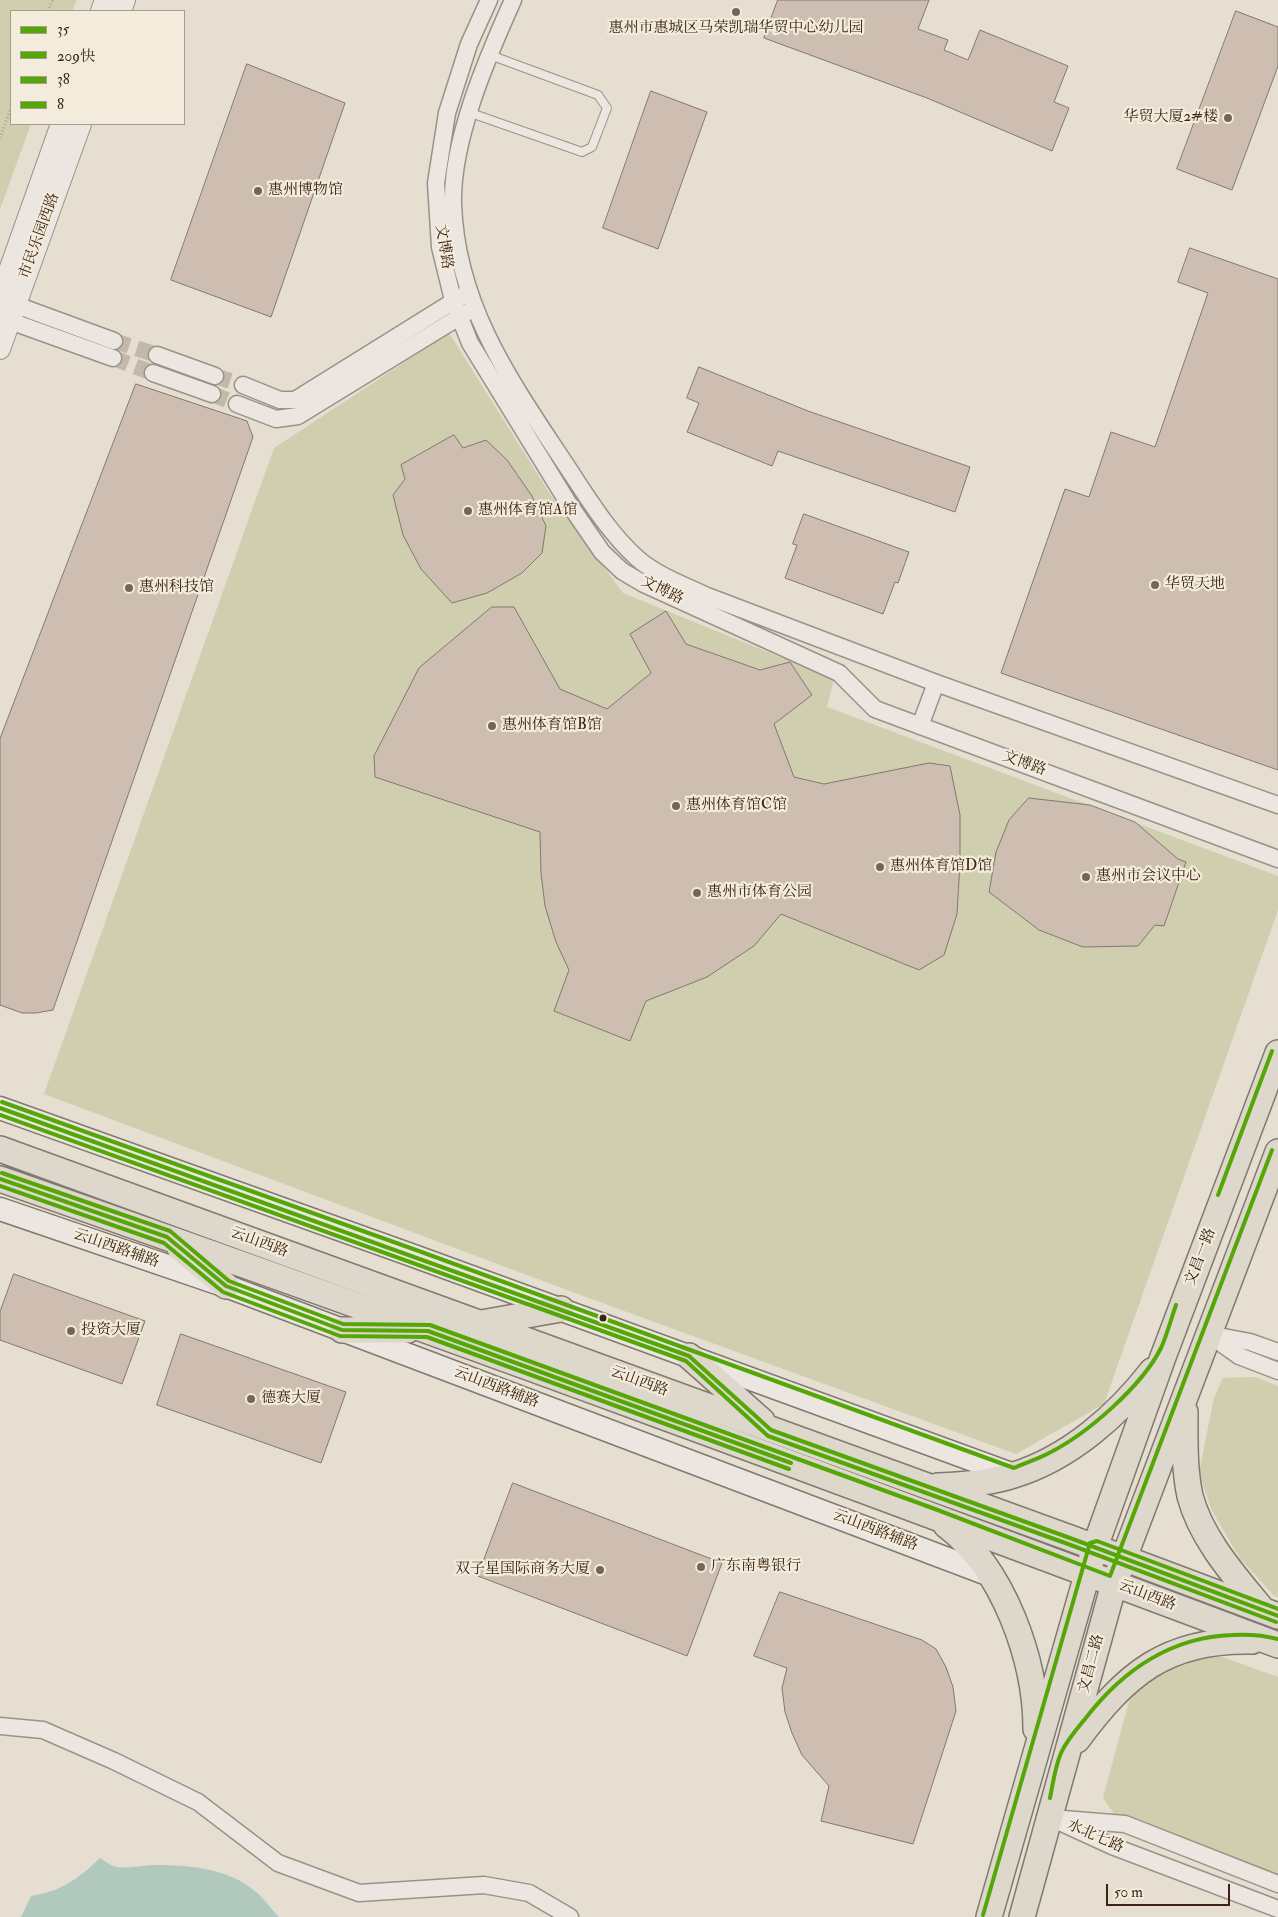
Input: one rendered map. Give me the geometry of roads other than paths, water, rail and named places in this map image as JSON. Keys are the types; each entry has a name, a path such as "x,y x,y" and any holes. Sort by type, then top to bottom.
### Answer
{"main road":[{"name":"文昌一路","path":"1095,1547 1163,1357 1278,1053"},
{"path":"0,1108 1014,1475"},
{"name":"云山西路","path":"0,1149 1095,1547 1270,1613"},
{"path":"1114,1584 1278,1152"},
{"name":"云山西路","path":"0,1179 167,1237 933,1515 1272,1643"},
{"name":"云山西路辅路","path":"0,1209 226,1286 990,1575"},
{"path":"167,1237 226,1286"},
{"path":"479,1323 561,1310"},
{"path":"342,1330 428,1331"},
{"path":"689,1356 771,1430"},
{"path":"929,1487 981,1482 1014,1475 1054,1458 1085,1437 1119,1409 1163,1357"},
{"path":"1185,1397 1186,1473 1191,1497 1201,1524 1216,1549 1270,1613"},
{"path":"933,1515 956,1532 975,1553 1006,1603 1020,1639 1031,1676 1036,1712 1036,1754"},
{"name":"文昌二路","path":"989,1917 1095,1547"},
{"name":"文昌二路","path":"1022,1917 1051,1818 1114,1584"},
{"path":"1068,1752 1109,1699 1130,1679 1155,1661 1183,1649 1210,1642 1233,1640 1272,1643"}],"street":[{"name":"文博路","path":"489,0 469,44 447,113 436,183 440,247 453,300 470,343 566,501 602,552 622,571 644,584 839,673 875,709 1278,859"},
{"name":"文博路","path":"513,0 468,112 455,166 453,204 456,242 472,300 486,337 515,388 617,539 639,559 670,578 707,596 936,683 1278,805"},
{"name":"市民乐园西路","path":"0,349 5,308 61,125"},
{"name":"市民乐园西路","path":"5,308 81,125"},
{"path":"243,385 280,400 295,400 453,300 472,300"},
{"path":"237,404 276,419 298,416 461,317 472,300"},
{"path":"5,308 114,341"},
{"path":"5,308 113,358"},
{"path":"157,355 215,376"},
{"path":"153,373 212,394"},
{"path":"920,726 936,683"},
{"path":"1208,1334 1250,1342 1278,1352"},
{"path":"1208,1334 1239,1356 1278,1371"},
{"path":"0,1726 43,1730 114,1761 198,1802 278,1863 359,1893 484,1885 529,1893 570,1917"},
{"name":"水北七路","path":"1051,1818 1125,1824 1278,1884"},
{"name":"水北七路","path":"1051,1818 1112,1846 1278,1909"}],"lane":[{"path":"468,112 582,152 592,147 607,108 598,95 490,55"}],"tunnel":[{"path":"114,341 157,355"},
{"path":"113,358 153,373"},
{"path":"215,376 243,385"},
{"path":"212,394 237,404"}],"place":[{"name":"惠州市惠城区马荣凯瑞华贸中心幼儿园","path":"736,12"},
{"name":"华贸大厦2#楼","path":"1228,118"},
{"name":"惠州博物馆","path":"258,191"},
{"name":"惠州体育馆A馆","path":"468,511"},
{"name":"华贸天地","path":"1155,585"},
{"name":"惠州科技馆","path":"129,588"},
{"name":"惠州体育馆B馆","path":"492,726"},
{"name":"惠州体育馆C馆","path":"676,806"},
{"name":"惠州体育馆D馆","path":"880,867"},
{"name":"惠州市会议中心","path":"1086,877"},
{"name":"惠州市体育公园","path":"697,893"},
{"name":"投资大厦","path":"71,1331"},
{"name":"德赛大厦","path":"251,1399"},
{"name":"广东南粤银行","path":"701,1567"},
{"name":"双子星国际商务大厦","path":"600,1570"}]}
